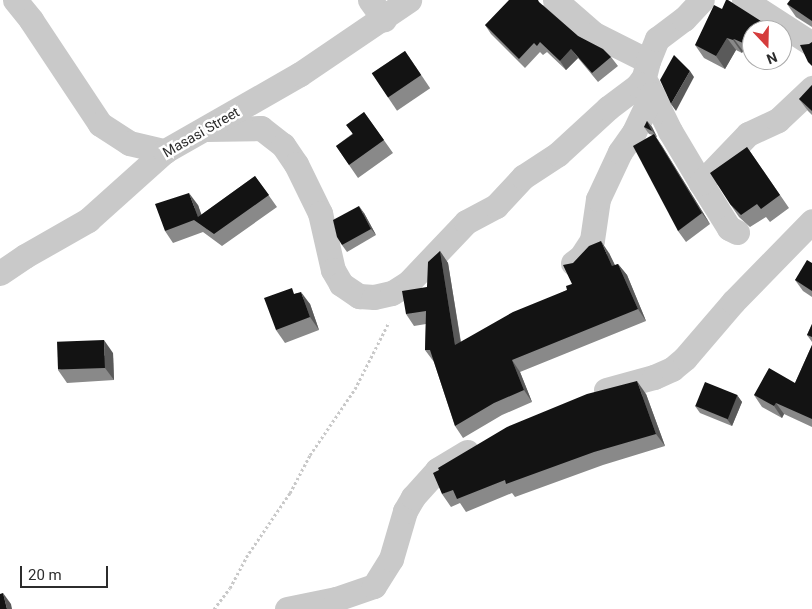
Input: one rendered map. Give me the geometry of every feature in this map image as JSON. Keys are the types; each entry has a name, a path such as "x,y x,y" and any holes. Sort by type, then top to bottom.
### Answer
{"street":[{"path":"15,0 31,20 100,124 129,143 165,151"},
{"name":"Masasi Street","path":"0,273 25,256 88,220 165,151 300,74 377,10 409,0"},
{"path":"555,0 648,77 670,131 729,228 737,232"},
{"path":"573,263 582,257 592,240 598,199 620,152 634,132 658,39 684,19 702,0"},
{"path":"744,0 812,44"},
{"path":"206,129 261,128 283,145 312,193 320,213 333,270 341,284 358,296 374,297 392,293 408,283 466,222 496,206 523,177 558,154 608,108 648,77"},
{"path":"701,183 748,134 778,120 812,88"},
{"path":"584,396 654,377 672,369 685,358 733,302 812,221"},
{"path":"287,609 336,599 374,586 391,559 405,511 413,497 437,470 484,442"}],"path":[{"path":"214,609 230,588 249,553 290,493 310,455 355,389 408,283"}],"building":[{"path":"509,0 538,0 578,36 603,49 611,57 592,73 571,49 560,61 540,42 537,46 534,43 519,59 485,25"},
{"path":"726,0 728,0 759,20 742,20 742,43 727,38 716,56 695,45 714,5 722,9"},
{"path":"790,0 812,0 812,21 787,4"},
{"path":"812,42 812,66 800,45"},
{"path":"405,51 421,75 388,97 372,73"},
{"path":"674,55 690,71 671,104 660,80"},
{"path":"812,85 812,111 799,99"},
{"path":"364,112 384,140 349,165 336,146 353,134 346,125"},
{"path":"647,121 652,131 644,127"},
{"path":"654,134 702,213 678,231 633,146"},
{"path":"747,147 780,195 761,209 757,204 741,215 730,204 710,173"},
{"path":"255,176 269,195 214,234 194,220 165,231 155,204 189,193 198,217"},
{"path":"359,206 371,229 342,245 337,237 333,220"},
{"path":"601,241 612,266 618,264 638,309 512,360 524,390 494,403 455,426 430,350 425,350 426,311 406,314 402,291 427,287 428,262 440,251 455,345 513,312 567,290 566,286 572,284 563,265 573,263 589,246"},
{"path":"807,260 812,263 812,291 795,280"},
{"path":"292,288 294,294 301,292 310,317 276,330 264,298"},
{"path":"812,324 812,337 807,335"},
{"path":"104,340 105,368 58,370 57,342"},
{"path":"812,345 812,419 776,403 774,406 754,395 769,368 795,383"},
{"path":"637,381 656,434 594,452 506,484 505,480 457,499 453,490 442,494 433,473 439,470 438,468 507,427 587,394"},
{"path":"705,382 737,395 728,419 695,406"},
{"path":"3,593 7,609 0,609 0,594"}]}
